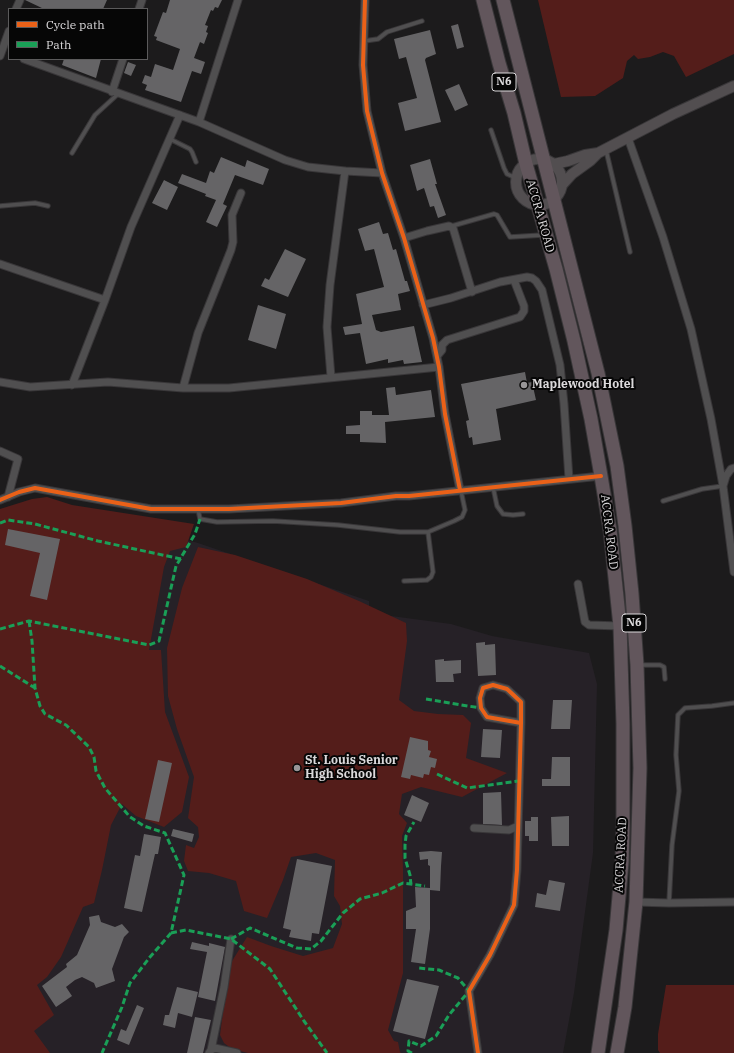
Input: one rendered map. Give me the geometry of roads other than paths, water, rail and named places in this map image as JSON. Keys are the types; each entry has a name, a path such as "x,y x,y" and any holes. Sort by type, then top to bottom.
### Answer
{"highway":[{"name":"ACCRA ROAD","path":"483,0 498,63 514,114 537,206 546,234 574,341 591,419 610,530 620,626 624,724 623,826 622,862 616,930 598,1053"},
{"name":"ACCRA ROAD","path":"504,0 536,130 549,162 554,199 598,373 617,466 625,526 637,665 640,768 636,902 625,1007 618,1053"}],"street":[{"path":"199,122 238,0"},
{"path":"365,0 363,65 367,111 382,173 404,238 433,338 440,367 445,414 460,490"},
{"path":"4,54 8,36"},
{"path":"27,60 199,122 285,160 308,167 382,173"},
{"path":"115,93 123,60"},
{"path":"562,184 572,174 602,151 680,111 734,86"},
{"path":"72,384 105,300 131,226 180,115"},
{"path":"628,138 661,231 691,329 711,419 723,486 734,572"},
{"path":"549,162 560,173 562,184 561,190 549,203 537,206 528,203 518,192 516,178 519,171 530,161 537,159 549,162 568,161 602,151"},
{"path":"331,377 327,327 330,286 345,171"},
{"path":"183,388 198,333 231,250 233,242 232,215 241,193"},
{"path":"404,238 427,230 449,226 454,228 472,292"},
{"path":"0,264 105,300"},
{"path":"423,305 472,292 500,282 527,277 536,281 542,290 560,365 569,479"},
{"path":"437,356 442,350 442,344 447,340 520,317 524,311 524,306 514,280"},
{"path":"0,382 30,387 108,382 183,388 229,388 440,367"},
{"path":"0,451 18,459 8,497"},
{"path":"723,486 726,476 731,469 734,468"},
{"path":"0,500 19,492 35,488 151,509 229,509 329,504 601,476"},
{"path":"578,584 586,622 589,625 620,626"},
{"path":"478,1053 469,991 490,955 514,905 517,870 521,723 521,702 507,689 493,685 483,688 480,703 481,708 487,717 521,723"},
{"path":"474,828 509,830 518,826"},
{"path":"636,902 734,902"},
{"path":"210,1051 231,940"},
{"path":"210,1051 215,1048 237,1053"}],"lane":[{"path":"364,41 378,39 388,32 422,21"},
{"path":"72,152 95,115 115,93"},
{"path":"491,130 504,168 508,174 516,178"},
{"path":"169,139 190,149 196,162"},
{"path":"602,151 630,252"},
{"path":"0,206 35,203 48,206"},
{"path":"451,226 494,214 497,215 510,237 546,234"},
{"path":"663,501 702,489 723,486"},
{"path":"493,487 497,506 503,514 522,514"},
{"path":"198,509 200,519 217,522 273,521 338,525 400,532 428,532 462,517 465,510 460,490"},
{"path":"404,581 427,580 431,577 432,572 428,532"},
{"path":"637,665 660,665 664,667 665,680"},
{"path":"669,903 672,845 678,792 676,755 678,715 685,708 734,703"}],"place":[{"name":"Maplewood Hotel","path":"524,385"},
{"name":"St. Louis Senior High School","path":"297,768"}]}
